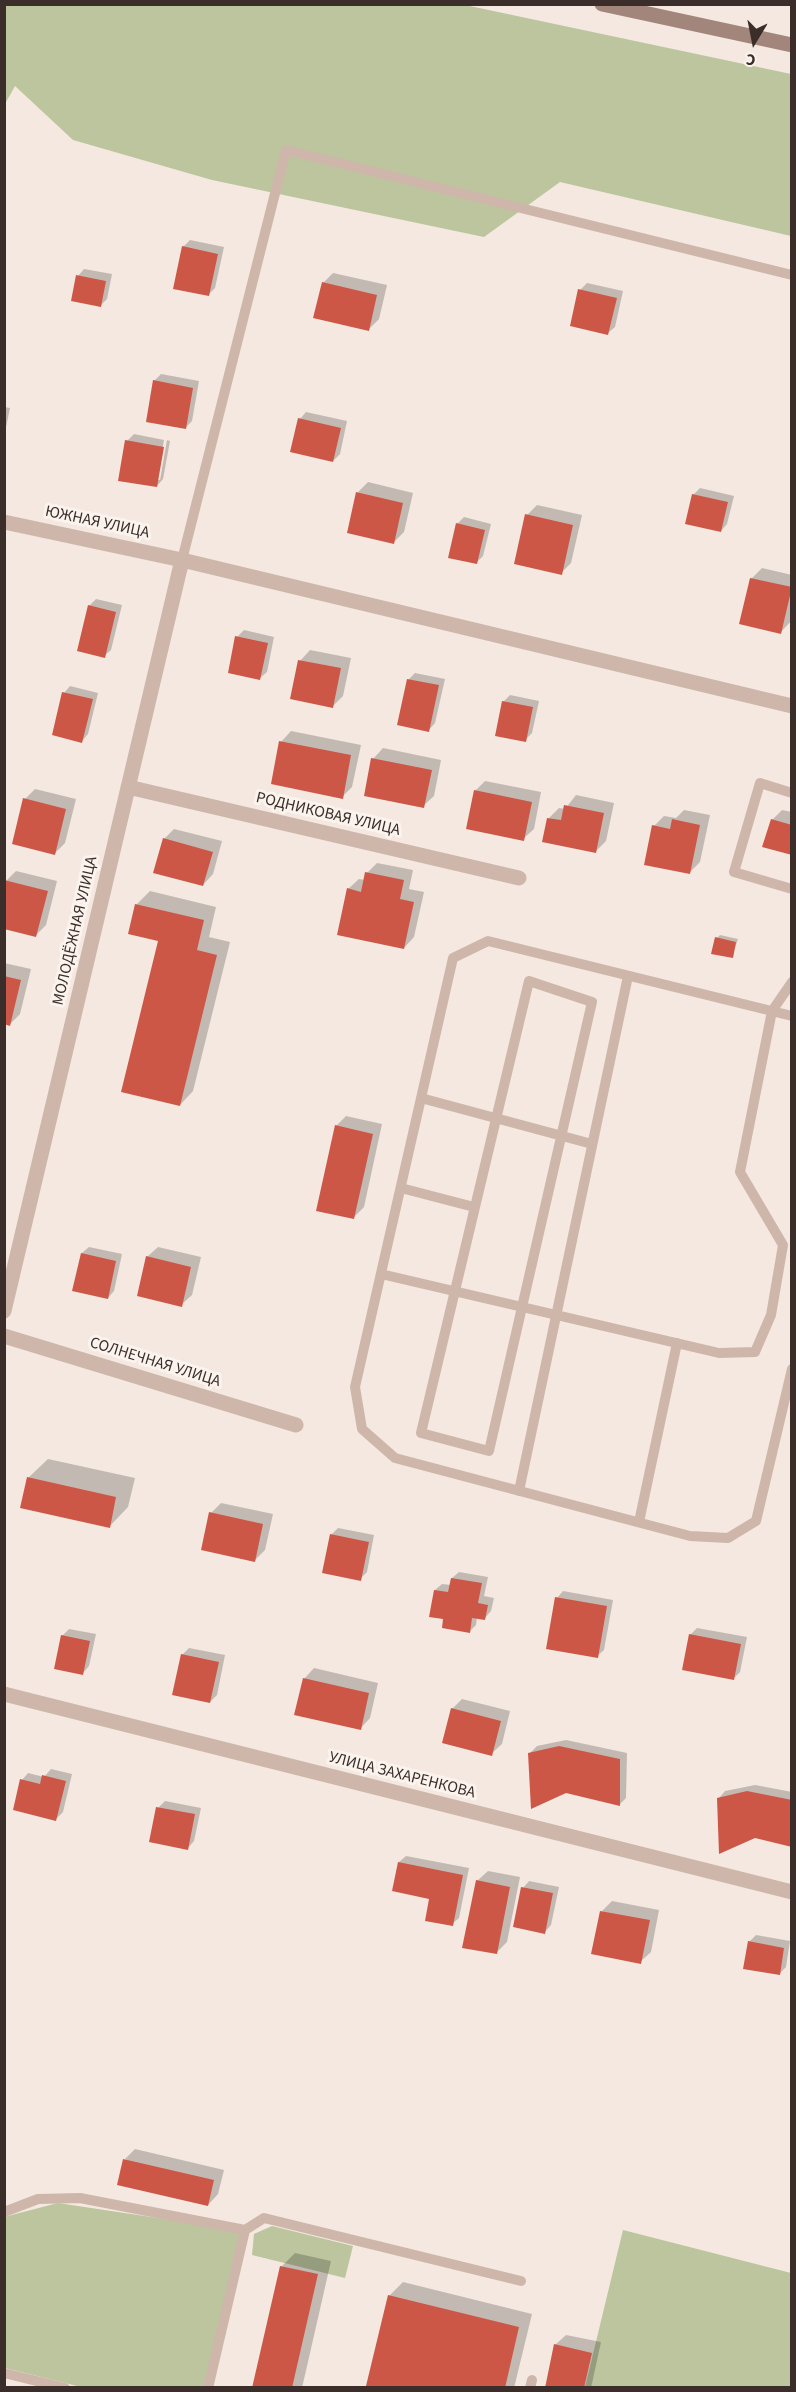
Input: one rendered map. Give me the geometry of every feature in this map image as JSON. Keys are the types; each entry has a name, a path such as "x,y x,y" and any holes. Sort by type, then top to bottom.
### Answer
{"main road":[{"path":"602,4 792,45"}],"street":[{"name":"ЮЖНАЯ УЛИЦА","path":"4,522 182,560 792,706"},
{"name":"МОЛОДЁЖНАЯ УЛИЦА","path":"4,1311 182,560"},
{"name":"РОДНИКОВАЯ УЛИЦА","path":"128,787 519,878"},
{"name":"СОЛНЕЧНАЯ УЛИЦА","path":"4,1336 296,1425"},
{"name":"УЛИЦА ЗАХАРЕНКОВА","path":"4,1694 792,1892"}],"lane":[{"path":"182,560 286,150 792,275"},
{"path":"792,793 760,783 734,872 792,889"},
{"path":"792,1016 488,941 453,958 355,1387 362,1429 395,1458 690,1536 728,1538 756,1521 792,1370"},
{"path":"519,1491 628,976"},
{"path":"529,981 592,1002 489,1451 421,1433 496,1118 529,981"},
{"path":"381,1274 720,1353 755,1352 771,1315 783,1245 740,1172 772,1011 792,982"},
{"path":"421,1098 592,1144"},
{"path":"401,1188 474,1207"},
{"path":"639,1522 677,1343"},
{"path":"4,2212 38,2199 80,2198 245,2230 264,2218 521,2281"},
{"path":"208,2388 245,2230"},
{"path":"4,2373 65,2388"}],"green space":[{"path":"5,5 465,5 791,74 791,236 560,182 484,237 212,180 73,140 15,86 5,104"},
{"path":"58,2203 244,2231 206,2387 81,2387 5,2368 4,2217"},
{"path":"272,2226 353,2246 345,2278 252,2255 254,2234"},
{"path":"623,2230 791,2273 791,2387 585,2387"}],"building":[{"path":"182,246 218,254 209,296 173,289"},
{"path":"76,275 106,281 101,307 71,301"},
{"path":"322,282 377,295 369,331 313,318"},
{"path":"578,289 617,298 608,335 570,326"},
{"path":"153,380 193,388 186,429 146,422"},
{"path":"298,418 341,428 333,462 290,452"},
{"path":"125,440 164,447 157,487 118,481"},
{"path":"356,492 403,503 394,544 347,533"},
{"path":"692,494 728,502 721,532 685,524"},
{"path":"525,514 573,525 562,575 514,564"},
{"path":"456,523 485,530 477,564 448,558"},
{"path":"750,578 792,587 781,634 739,624"},
{"path":"88,605 116,612 105,658 77,651"},
{"path":"235,636 268,643 260,680 228,673"},
{"path":"298,660 341,668 333,708 290,699"},
{"path":"407,679 439,685 429,732 397,725"},
{"path":"62,692 93,699 82,743 52,735"},
{"path":"502,701 533,707 526,742 495,736"},
{"path":"279,741 351,755 343,799 271,784"},
{"path":"371,758 432,770 424,808 364,796"},
{"path":"474,790 532,802 524,841 466,829"},
{"path":"23,798 66,809 55,855 12,844"},
{"path":"564,805 604,813 596,853 542,842 547,818 561,820"},
{"path":"672,819 700,825 690,874 644,865 652,825 670,829"},
{"path":"771,819 792,825 792,855 762,847"},
{"path":"163,838 213,852 203,886 153,873"},
{"path":"365,872 404,880 400,899 414,902 404,949 337,935 347,888 361,892"},
{"path":"4,880 48,891 36,937 4,929"},
{"path":"135,904 204,920 197,950 217,955 180,1106 121,1092 158,941 128,934"},
{"path":"715,937 736,942 733,958 711,954"},
{"path":"4,976 21,980 10,1026 4,1024"},
{"path":"335,1125 373,1134 354,1219 316,1211"},
{"path":"81,1253 116,1261 108,1299 72,1291"},
{"path":"146,1256 191,1267 182,1307 137,1296"},
{"path":"27,1477 116,1497 110,1528 20,1508"},
{"path":"209,1512 263,1524 255,1562 201,1550"},
{"path":"330,1534 369,1542 361,1581 322,1573"},
{"path":"451,1578 482,1583 478,1603 488,1605 485,1620 472,1618 470,1633 442,1628 443,1619 429,1617 434,1590 448,1592"},
{"path":"555,1597 607,1606 598,1658 546,1649"},
{"path":"689,1634 741,1644 734,1680 682,1670"},
{"path":"61,1635 90,1641 83,1675 54,1669"},
{"path":"181,1654 219,1662 210,1703 172,1695"},
{"path":"303,1678 369,1693 361,1730 294,1715"},
{"path":"451,1708 501,1721 492,1756 442,1743"},
{"path":"559,1746 620,1759 620,1806 566,1793 531,1809 528,1753"},
{"path":"42,1775 66,1781 56,1821 13,1810 20,1779 40,1784"},
{"path":"747,1791 792,1800 792,1847 755,1838 719,1854 717,1798"},
{"path":"156,1807 195,1814 188,1850 149,1842"},
{"path":"398,1862 463,1875 453,1926 425,1921 429,1899 392,1891"},
{"path":"476,1880 510,1887 497,1954 462,1948"},
{"path":"521,1887 553,1893 545,1934 513,1927"},
{"path":"600,1911 650,1920 641,1964 591,1954"},
{"path":"748,1941 784,1948 780,1975 743,1969"},
{"path":"123,2159 214,2180 208,2206 117,2185"},
{"path":"280,2266 318,2274 292,2388 252,2388"},
{"path":"388,2295 519,2327 505,2388 366,2386"},
{"path":"554,2344 592,2353 584,2388 545,2388"}]}
